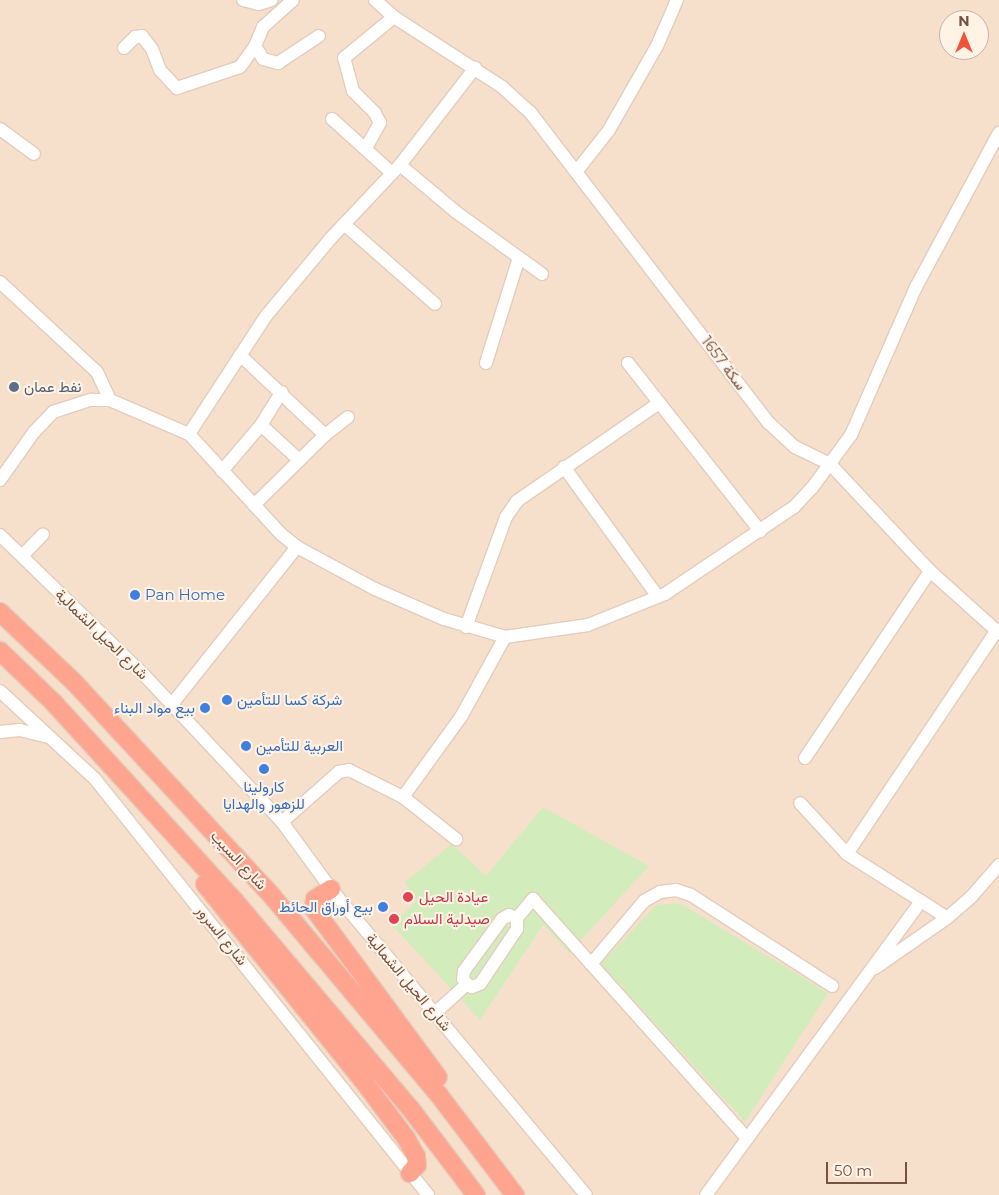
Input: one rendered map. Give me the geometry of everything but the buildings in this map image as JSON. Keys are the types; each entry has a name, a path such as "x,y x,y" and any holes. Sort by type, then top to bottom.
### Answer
{"highway":[{"name":"شارع السيب","path":"0,612 73,681 272,896 439,1095 515,1195"},
{"name":"شارع السيب","path":"0,651 54,703 253,922 410,1108 476,1195"},
{"path":"141,797 147,812 362,1079 406,1138 416,1156 417,1165 410,1173"},
{"path":"331,889 315,899 314,909 526,1195"}],"street":[{"path":"243,0 259,4 271,0"},
{"path":"124,48 135,37 142,36 152,49 160,70 177,88 240,67 255,46 263,27 293,0"},
{"name":"سكة 1657","path":"375,0 394,17 475,68 530,112 625,232 769,423 796,447 830,464 930,571 998,631"},
{"path":"576,172 609,130 657,46 677,0"},
{"path":"366,148 380,123 375,113 353,91 344,58 394,17"},
{"path":"255,46 263,59 278,63 320,36"},
{"path":"189,434 240,355 299,275 396,169 475,68"},
{"path":"332,119 366,148 542,274"},
{"path":"0,129 34,154"},
{"path":"0,480 53,412 90,400 110,400 158,418 189,434 254,505 297,547 375,589 466,627 505,637 588,625 658,597 760,531 794,507 830,464 851,435 912,295 999,133"},
{"path":"344,224 435,304"},
{"path":"486,363 520,258"},
{"path":"0,282 97,372 110,400"},
{"path":"240,355 282,392 325,435"},
{"path":"628,363 760,531"},
{"path":"222,471 261,425 282,392"},
{"path":"466,627 512,509 564,468 659,403"},
{"path":"254,505 325,435 348,417"},
{"path":"261,425 299,460"},
{"path":"564,468 658,597"},
{"path":"22,556 44,534"},
{"name":"شارع الحيل الشمالية","path":"0,535 172,704 282,822 331,889 586,1195"},
{"path":"172,704 297,547"},
{"path":"805,758 930,571"},
{"path":"847,854 998,631"},
{"path":"403,797 461,717 505,637"},
{"name":"شارع السرور","path":"3,699 49,737 95,779 428,1195"},
{"path":"0,732 20,730 49,737"},
{"path":"282,822 339,772 359,773 403,797 456,839"},
{"path":"800,803 847,854 947,918"},
{"path":"865,975 947,918 972,896 999,865"},
{"path":"590,964 644,901 660,892 676,890 691,895 832,986"},
{"path":"517,918 509,915 502,920 464,971 463,979 467,984 472,987 480,984 517,929 517,918 533,899 747,1138"},
{"path":"706,1195 865,975 921,901"},
{"path":"435,1013 467,984"}],"shaded area":[{"path":"0,0 999,0 999,1195 0,1195"}],"green space":[{"path":"543,807 649,866 569,953 543,925 480,1020 392,925 416,901 405,882 452,844 486,876"},
{"path":"680,903 828,993 745,1122 601,964 656,905"}],"place":[{"name":"نفط عمان","path":"14,387"},
{"name":"Pan Home","path":"135,595"},
{"name":"شركة كسا للتأمين","path":"227,700"},
{"name":"بيع مواد البناء","path":"205,708"},
{"name":"العربية للتأمين","path":"246,746"},
{"name":"كارولينا للزهور والهدايا","path":"264,769"},
{"name":"عيادة الحيل","path":"408,897"},
{"name":"بيع أوراق الحائط","path":"383,907"},
{"name":"صيدلية السلام","path":"394,919"}]}
